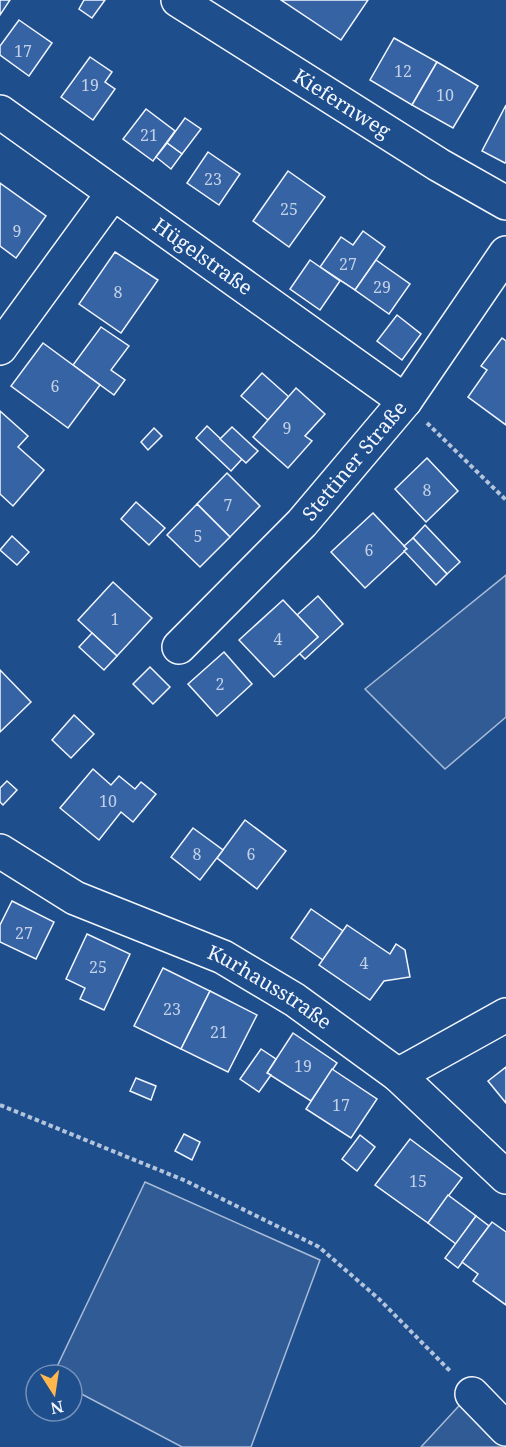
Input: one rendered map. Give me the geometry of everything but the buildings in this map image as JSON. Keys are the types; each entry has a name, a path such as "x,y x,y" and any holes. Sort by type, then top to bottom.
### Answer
{"street":[{"name":"Kiefernweg","path":"178,0 439,165 506,203"},
{"name":"Hügelstraße","path":"0,112 405,401"},
{"path":"0,348 112,193"},
{"name":"Stettiner Straße","path":"179,647 302,523 405,401 506,253"},
{"name":"Kurhausstraße","path":"0,851 75,898 223,957 295,1000 398,1075 506,1177"},
{"path":"398,1075 506,1015"},
{"path":"472,1394 506,1429"}],"path":[{"path":"405,401 506,500"},
{"path":"0,1105 186,1181 319,1247 379,1299 472,1394"}],"shaded area":[{"path":"506,575 506,717 445,769 365,689"},
{"path":"145,1182 320,1260 251,1447 182,1447 84,1395 84,1363 59,1363"},
{"path":"480,1383 506,1410 506,1447 421,1447"}]}
